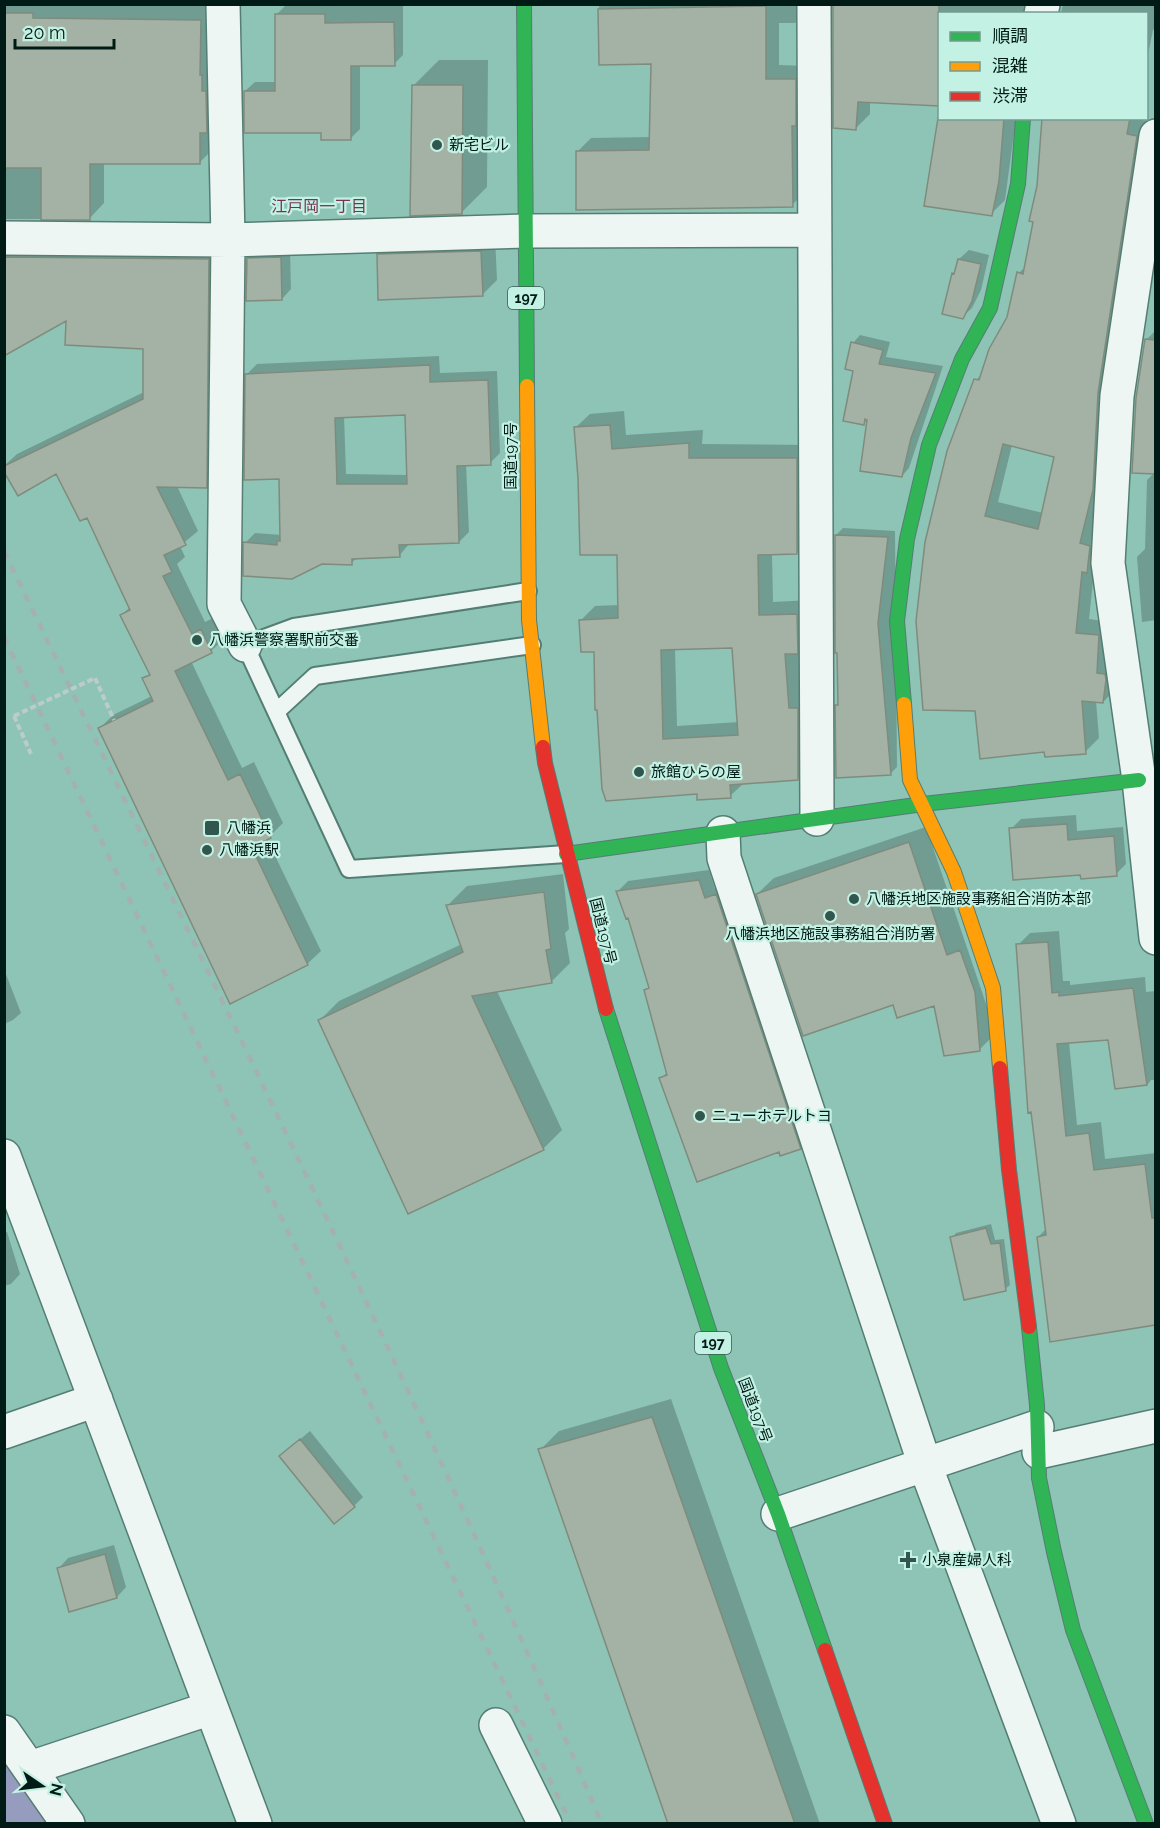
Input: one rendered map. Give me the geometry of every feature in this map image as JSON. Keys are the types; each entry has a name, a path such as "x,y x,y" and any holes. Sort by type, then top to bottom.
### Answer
{"main road":[{"name":"国道197号","path":"524,4 528,591 544,763 610,1026 721,1368 778,1514 885,1824"},
{"path":"1023,120 1018,184 990,308 962,360 929,445 907,539 897,621 910,780 954,872 993,988 1009,1170 1024,1284 1038,1439 1039,1478 1054,1552 1073,1630 1146,1824"},
{"path":"566,854 923,804 1139,780"}],"street":[{"path":"223,4 228,240 224,604 245,645"},
{"path":"813,4 817,819"},
{"path":"1155,136 1117,396 1108,562 1139,780 1155,938"},
{"path":"4,238 228,240 526,231 814,230"},
{"path":"723,833 724,858 925,1465 1059,1824"},
{"path":"6,1165 255,1824"},
{"path":"4,1432 96,1400"},
{"path":"778,1514 925,1465 1038,1439 1155,1426"},
{"path":"30,1768 211,1708"},
{"path":"496,1725 545,1824"},
{"path":"4,1732 68,1824"}],"lane":[{"path":"528,591 294,627 245,645 349,869 566,854"},
{"path":"276,712 315,676 532,645"}],"path":[{"path":"31,754 14,716 95,678 114,720"}],"water":[{"path":"4,1755 51,1823 5,1823"}],"building":[{"path":"833,4 939,4 938,106 858,102 856,130 833,128"},
{"path":"766,6 766,79 796,79 796,126 792,126 793,207 576,210 576,151 649,150 651,64 599,65 598,9"},
{"path":"4,13 33,13 33,18 201,20 200,75 202,75 202,91 206,91 207,133 200,133 200,164 90,164 90,220 41,220 41,168 4,168"},
{"path":"275,14 325,14 325,23 394,22 395,66 351,66 351,140 321,140 321,133 244,133 244,91 275,91"},
{"name":"新宅ビル","path":"412,85 463,85 462,214 410,216"},
{"path":"938,118 938,120 1004,120 999,181 992,216 924,206"},
{"path":"1042,120 1130,120 1127,134 1137,136 1098,393 1093,490 1080,543 1090,546 1087,573 1082,572 1076,633 1099,635 1097,673 1105,674 1106,680 1103,703 1082,701 1086,754 1045,757 1044,752 980,759 975,711 923,710 916,621 925,542 947,451 974,379 979,380 989,349 1007,317 1017,272 1023,274 1033,222 1029,221 1037,186","holes":["1003,444 1054,457 1038,529 985,516"]},
{"path":"481,251 483,296 378,300 377,254"},
{"path":"4,257 209,259 207,488 157,487 186,545 164,555 172,572 163,576 192,634 201,629 212,653 175,671 228,780 240,774 271,838 257,845 259,849 254,852 308,965 230,1004 98,728 153,701 142,678 150,675 120,615 130,610 87,518 80,521 56,474 18,496 4,472 4,466 143,399 143,349 65,345 66,321 4,356"},
{"path":"281,257 282,300 246,301 247,258"},
{"path":"958,259 981,264 972,301 963,319 942,314 952,273 954,274"},
{"path":"1145,339 1155,340 1155,474 1132,473 1136,398"},
{"path":"851,342 883,350 879,364 936,373 911,438 902,477 860,471 867,420 865,419 864,425 843,421 853,371 845,369"},
{"path":"430,365 430,382 488,380 491,465 457,466 459,543 399,545 400,557 352,559 352,565 322,564 292,579 243,576 243,542 277,545 277,541 280,541 279,479 244,480 245,374","holes":["405,415 407,484 337,484 335,418"]},
{"path":"610,425 612,449 689,443 689,458 797,458 797,554 758,555 759,615 797,614 798,654 785,654 789,708 798,708 798,780 730,785 731,798 697,800 697,794 606,801 602,789 597,710 595,710 594,652 581,652 579,620 618,618 617,555 580,555 574,427","holes":["732,648 738,735 663,739 661,650"]},
{"path":"835,535 888,537 878,623 891,775 836,778 835,705 838,705 837,653 835,653"},
{"path":"1067,824 1068,840 1114,836 1117,876 1081,879 1080,875 1013,880 1009,828"},
{"path":"909,842 947,955 960,950 975,992 980,1051 944,1056 934,1006 897,1018 893,1005 803,1036 756,894"},
{"path":"699,880 705,898 716,894 801,1149 780,1156 779,1152 697,1182 659,1078 667,1075 644,990 649,988 628,918 626,919 616,891"},
{"path":"544,892 551,949 546,950 552,983 472,996 544,1150 408,1214 318,1020 463,952 446,905"},
{"path":"1048,942 1052,993 1059,992 1059,996 1133,988 1147,1085 1115,1089 1108,1040 1057,1044 1066,1136 1089,1133 1094,1170 1145,1164 1152,1218 1155,1218 1155,1325 1050,1342 1037,1237 1046,1235 1031,1112 1028,1113 1016,944"},
{"path":"986,1228 991,1244 1000,1243 1006,1291 964,1300 950,1237"},
{"path":"652,1417 795,1824 668,1824 538,1449"},
{"path":"300,1439 355,1507 334,1524 279,1456"},
{"path":"105,1554 117,1598 69,1612 57,1568"}],"railway":[{"path":"4,551 386,1343 532,1663 602,1824"},
{"path":"4,637 571,1824"}],"traffic: fast":[{"path":"524,4 527,386"},
{"path":"904,704 897,621 907,539 929,445 962,359 990,308 1018,184 1023,120"},
{"path":"566,854 923,804 1139,780"},
{"path":"606,1009 721,1368 778,1514 825,1650"},
{"path":"1029,1327 1037,1405 1039,1478 1054,1552 1073,1630 1146,1824"}],"traffic: slow":[{"path":"527,386 529,620 543,747"},
{"path":"904,704 910,780 954,872 993,988 1000,1068"}],"traffic: jam":[{"path":"543,747 606,1009"},
{"path":"1000,1068 1009,1170 1029,1327"},
{"path":"825,1650 885,1824"}],"place":[{"name":"新宅ビル","path":"437,145"},
{"name":"八幡浜警察署駅前交番","path":"197,640"},
{"name":"旅館ひらの屋","path":"639,772"},
{"name":"八幡浜","path":"212,828"},
{"name":"八幡浜駅","path":"207,850"},
{"name":"八幡浜地区施設事務組合消防本部","path":"854,899"},
{"name":"八幡浜地区施設事務組合消防署","path":"830,916"},
{"name":"ニューホテルトヨ","path":"700,1116"},
{"name":"小泉産婦人科","path":"908,1560"}],"district":[{"name":"江戸岡一丁目","path":"319,206"}]}
